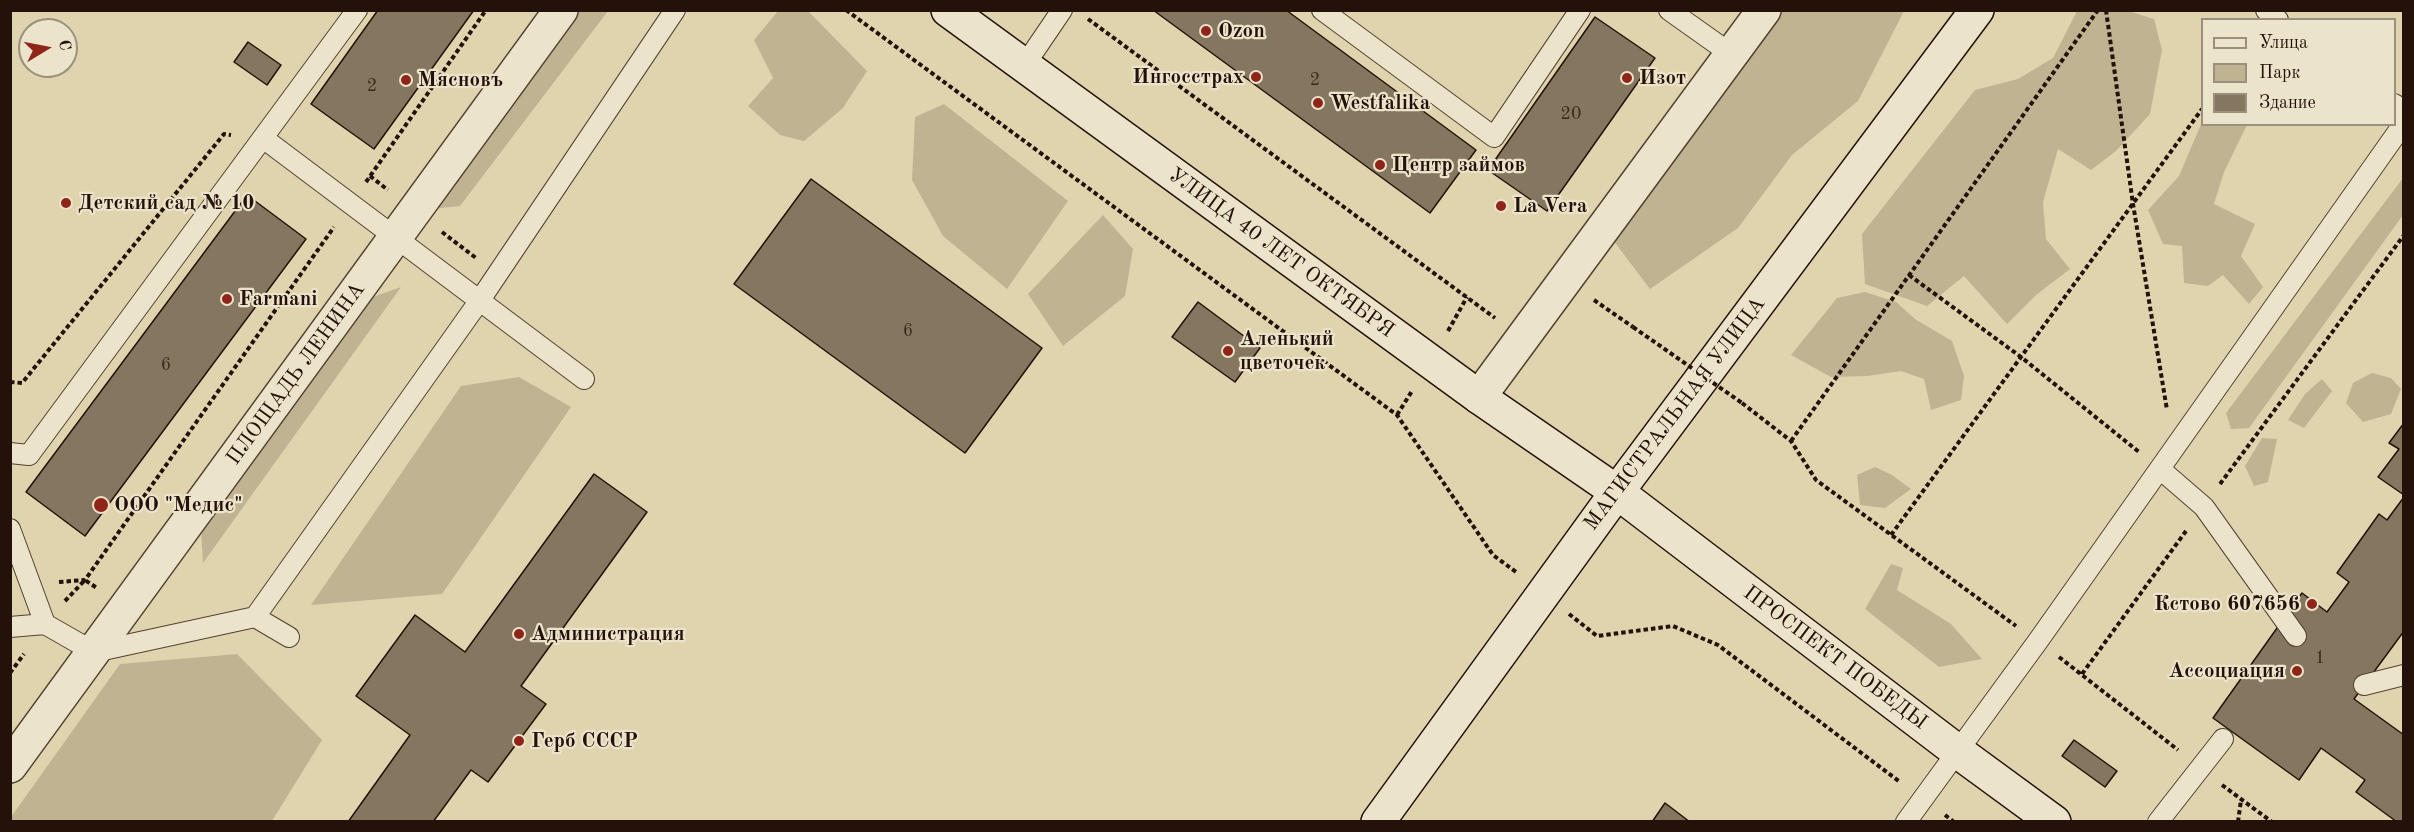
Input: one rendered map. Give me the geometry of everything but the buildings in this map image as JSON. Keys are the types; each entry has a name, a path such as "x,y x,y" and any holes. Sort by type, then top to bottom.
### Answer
{"street":[{"name":"ПЛОЩАДЬ ЛЕНИНА","path":"10,766 561,10"},
{"name":"УЛИЦА 40 ЛЕТ ОКТЯБРЯ","path":"948,10 1479,397 1617,492"},
{"path":"1479,397 1764,10"},
{"name":"МАГИСТРАЛЬНАЯ УЛИЦА","path":"1378,822 1617,492 1977,10"},
{"name":"ПРОСПЕКТ ПОБЕДЫ","path":"1617,492 2054,822"}],"lane":[{"path":"10,453 29,455 357,10"},
{"path":"10,627 45,624 94,652 255,617 480,300 675,10"},
{"path":"1024,66 1062,10"},
{"path":"1322,10 1494,137 1580,10"},
{"path":"1669,10 1731,54"},
{"path":"1906,822 2038,641 2403,123"},
{"path":"263,138 584,379"},
{"path":"2160,469 2204,507 2296,636"},
{"path":"10,529 45,624"},
{"path":"255,617 289,637"},
{"path":"2364,685 2403,675"},
{"path":"2158,822 2223,739"}],"path":[{"path":"31,584 85,580 486,10"},
{"path":"846,10 1397,415 1493,555 1598,636 1673,626 1718,645 1954,822"},
{"path":"1791,441 2098,10"},
{"path":"2106,10 2133,204 2174,448"},
{"path":"1086,18 1522,338"},
{"path":"1891,535 2201,110"},
{"path":"10,382 21,383 224,134 263,138"},
{"path":"2082,674 2403,235"},
{"path":"1909,275 2021,357 2160,469"},
{"path":"1590,297 1775,428"},
{"path":"2238,822 2241,800"}],"green space":[{"path":"580,11 608,11 460,206 431,209"},
{"path":"778,11 808,11 867,71 843,108 804,141 780,135 748,106 773,78 754,40"},
{"path":"1783,11 1904,11 1858,101 1792,155 1738,228 1650,289 1613,240"},
{"path":"2077,11 2128,11 2154,19 2162,50 2150,114 2116,151 2091,170 2058,149 2043,202 2046,239 2070,269 2036,295 2007,324 1964,276 1927,306 1865,284 1862,234 1975,90 2018,79 2053,58"},
{"path":"944,104 1068,201 1007,289 943,236 912,180 915,117"},
{"path":"2201,124 2247,126 2224,172 2214,204 2255,224 2241,256 2263,287 2249,304 2223,275 2208,286 2184,283 2182,246 2163,244 2148,210 2179,176"},
{"path":"2403,178 2403,215 2249,428 2231,429 2226,413"},
{"path":"1103,215 1133,249 1125,296 1063,346 1028,294"},
{"path":"401,287 203,563 201,528 359,302"},
{"path":"1865,292 1896,302 1915,319 1952,341 1964,376 1961,400 1931,410 1924,379 1901,371 1868,376 1831,377 1791,355 1837,298"},
{"path":"2372,373 2391,378 2401,389 2391,414 2363,422 2346,403 2353,383"},
{"path":"519,377 571,407 442,594 311,605 461,386"},
{"path":"2322,379 2332,391 2304,428 2288,420 2305,394"},
{"path":"2262,438 2277,439 2268,482 2254,486 2245,466"},
{"path":"1875,467 1892,475 1911,489 1885,508 1860,505 1857,475"},
{"path":"1891,564 1903,568 1897,590 1951,624 1982,659 1939,667 1865,609"},
{"path":"237,654 322,740 272,821 11,821 11,817 120,664"}],"place":[{"name":"Ozon","path":"1206,31"},
{"name":"Ингосстрах","path":"1256,77"},
{"name":"Изот","path":"1627,78"},
{"name":"Мясновъ","path":"406,80"},
{"name":"Westfalika","path":"1318,103"},
{"name":"Центр займов","path":"1380,165"},
{"name":"Детский сад № 10","path":"66,203"},
{"name":"La Vera","path":"1501,206"},
{"name":"Farmani","path":"227,299"},
{"name":"Аленький цветочек","path":"1228,351"},
{"name":"ООО \"Медис\"","path":"101,505"},
{"name":"Кстово 607656","path":"2312,604"},
{"name":"Администрация","path":"519,634"},
{"name":"Ассоциация","path":"2297,671"},
{"name":"Герб СССР","path":"519,741"}]}
